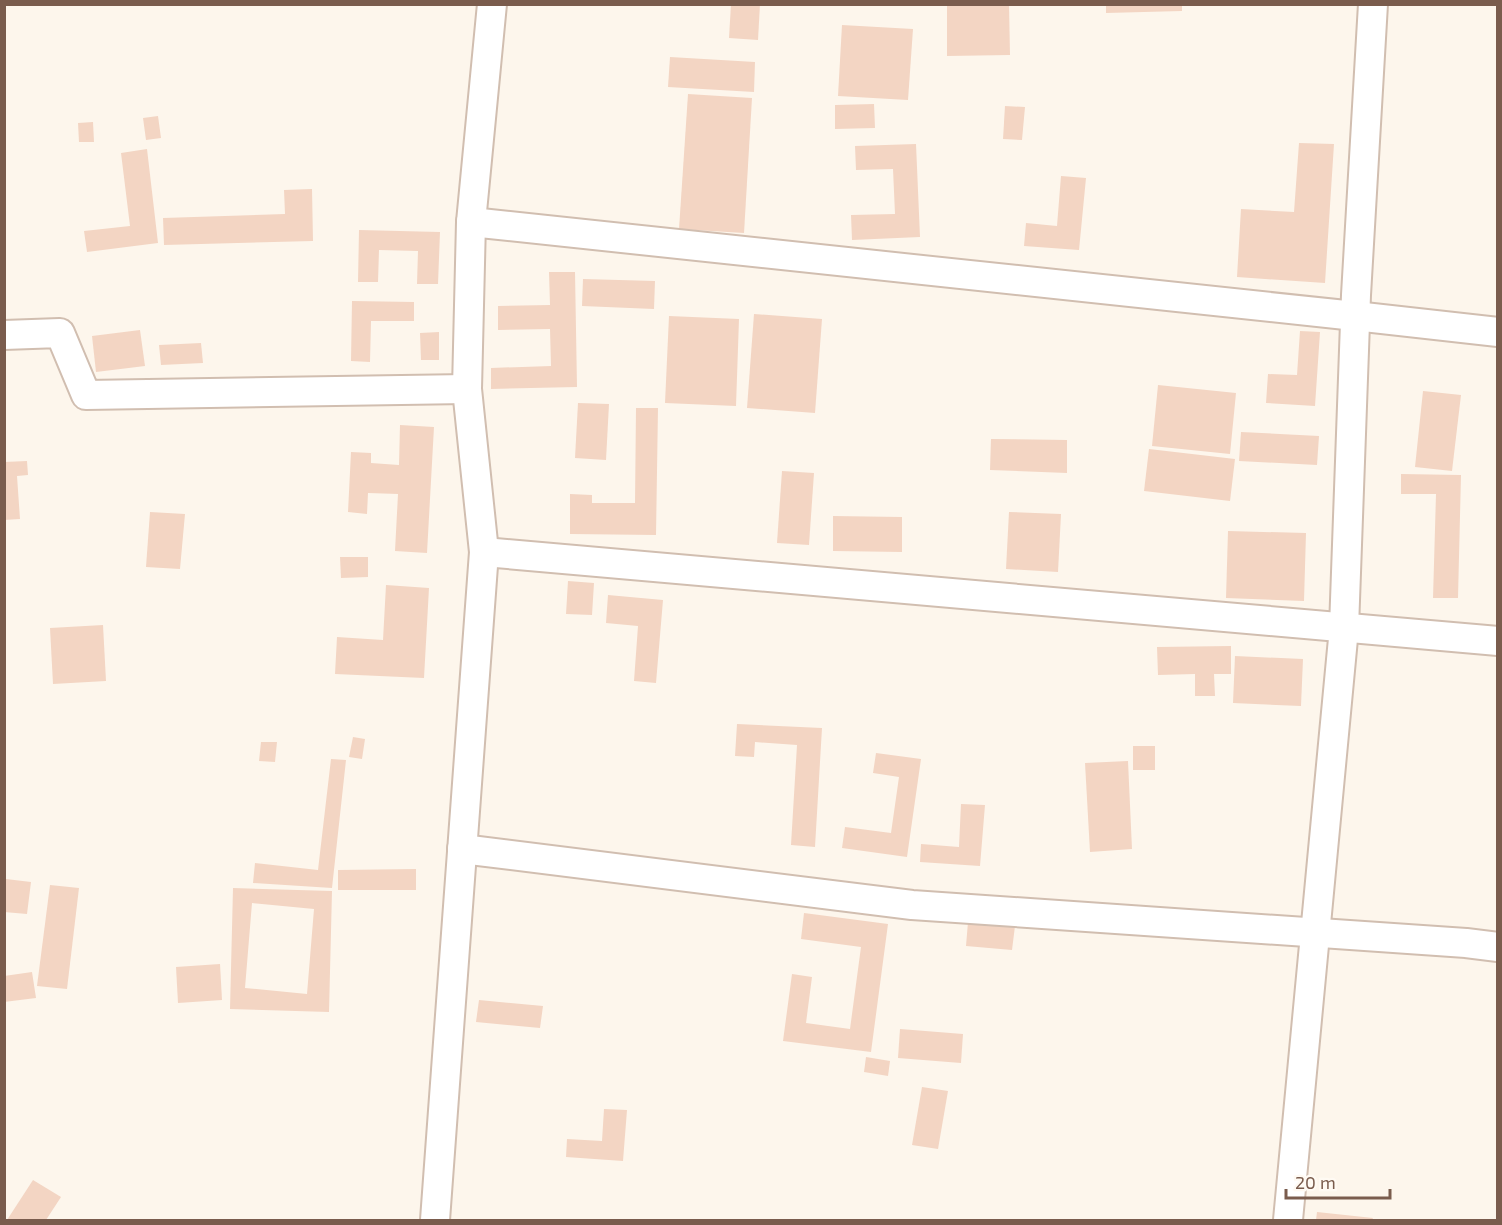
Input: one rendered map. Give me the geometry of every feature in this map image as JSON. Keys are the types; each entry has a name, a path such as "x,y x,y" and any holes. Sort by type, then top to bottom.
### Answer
{"street":[{"path":"435,1221 484,552 467,389 471,222 492,4"},
{"path":"1288,1221 1344,628 1355,316 1373,4"},
{"path":"471,222 1497,332"},
{"path":"4,335 60,333 86,395 467,389"},
{"path":"484,552 1497,641"},
{"path":"462,849 912,904 1497,947"}],"building":[{"path":"731,4 760,4 758,40 729,38"},
{"path":"947,4 1009,4 1010,55 947,56"},
{"path":"1106,4 1182,4 1182,11 1106,13"},
{"path":"842,25 913,29 908,100 838,96"},
{"path":"670,57 755,62 754,92 668,87"},
{"path":"688,94 752,98 744,233 679,229"},
{"path":"874,104 875,128 835,129 835,105"},
{"path":"1005,106 1025,107 1022,140 1003,139"},
{"path":"158,116 161,138 146,140 143,118"},
{"path":"93,122 94,142 79,142 78,123"},
{"path":"1299,143 1334,144 1325,283 1237,277 1241,209 1294,212"},
{"path":"916,144 920,237 852,240 851,215 895,214 893,169 856,170 855,146"},
{"path":"147,149 158,243 87,252 84,231 130,226 121,153"},
{"path":"1061,176 1086,178 1079,250 1024,246 1026,223 1057,226"},
{"path":"312,189 313,241 164,245 163,218 285,214 284,190"},
{"path":"359,230 440,232 438,284 417,284 418,251 379,250 378,282 358,282"},
{"path":"549,272 575,272 577,387 491,389 491,368 551,366 550,329 498,330 498,306 550,305"},
{"path":"583,279 655,281 654,309 582,306"},
{"path":"352,301 414,302 414,321 371,321 370,362 351,361"},
{"path":"754,314 822,319 815,413 747,408"},
{"path":"669,316 739,319 736,406 665,403"},
{"path":"140,330 145,366 96,372 92,336"},
{"path":"1300,331 1320,332 1315,406 1266,403 1268,374 1297,375"},
{"path":"439,332 439,360 421,360 420,333"},
{"path":"201,343 203,363 161,365 159,345"},
{"path":"1158,385 1236,393 1230,454 1152,446"},
{"path":"1423,391 1461,395 1452,471 1415,467"},
{"path":"578,403 609,404 606,460 575,458"},
{"path":"636,408 658,408 656,535 570,534 570,494 592,495 592,503 635,503"},
{"path":"400,425 434,427 427,553 395,551 398,494 368,493 367,514 348,512 351,452 371,453 371,463 399,465"},
{"path":"1241,432 1319,436 1317,465 1239,461"},
{"path":"991,439 1067,440 1067,473 990,470"},
{"path":"1149,449 1235,459 1230,501 1144,491"},
{"path":"27,461 28,475 17,476 20,519 4,520 4,462"},
{"path":"782,471 814,473 809,545 777,543"},
{"path":"1401,474 1461,475 1458,598 1433,598 1436,494 1401,494"},
{"path":"150,512 185,514 180,569 146,567"},
{"path":"1009,512 1061,514 1058,572 1006,569"},
{"path":"833,516 902,517 902,552 833,551"},
{"path":"1228,531 1306,533 1304,601 1226,598"},
{"path":"340,557 368,557 368,577 341,578"},
{"path":"568,581 594,583 592,615 566,614"},
{"path":"386,585 429,588 424,678 335,674 337,637 383,640"},
{"path":"608,595 663,600 656,683 634,681 638,626 606,623"},
{"path":"103,625 106,681 53,684 50,628"},
{"path":"1231,646 1231,674 1214,674 1215,696 1195,696 1195,674 1158,675 1157,647"},
{"path":"1235,656 1303,659 1301,706 1233,703"},
{"path":"737,724 822,728 815,847 791,845 797,745 755,742 754,757 735,756"},
{"path":"353,737 365,739 362,759 349,757"},
{"path":"261,742 277,742 275,762 259,761"},
{"path":"1133,746 1155,746 1155,770 1133,770"},
{"path":"876,753 921,759 907,857 842,848 845,827 891,833 899,777 873,773"},
{"path":"331,759 346,760 332,888 253,883 255,863 318,870"},
{"path":"1128,761 1132,849 1090,852 1085,763"},
{"path":"961,804 985,805 980,866 920,862 921,844 959,847"},
{"path":"416,869 416,890 338,890 338,870"},
{"path":"6,879 31,882 27,914 4,912"},
{"path":"50,885 79,888 67,989 37,986"},
{"path":"233,888 332,891 329,1012 230,1009","holes":["252,903 314,909 307,994 245,988"]},
{"path":"804,913 888,924 871,1052 783,1041 792,974 812,977 806,1023 850,1029 861,947 801,939"},
{"path":"968,922 1015,926 1012,950 966,946"},
{"path":"220,964 222,1000 178,1003 176,967"},
{"path":"32,972 36,998 4,1002 4,976"},
{"path":"479,1000 543,1006 540,1028 476,1022"},
{"path":"900,1029 963,1034 961,1063 898,1058"},
{"path":"866,1057 890,1061 888,1076 864,1072"},
{"path":"922,1087 948,1091 938,1149 912,1145"},
{"path":"604,1109 627,1110 623,1161 566,1157 567,1139 602,1141"},
{"path":"33,1180 61,1197 46,1220 7,1220"},
{"path":"1317,1212 1373,1218 1372,1220 1316,1220"}]}
